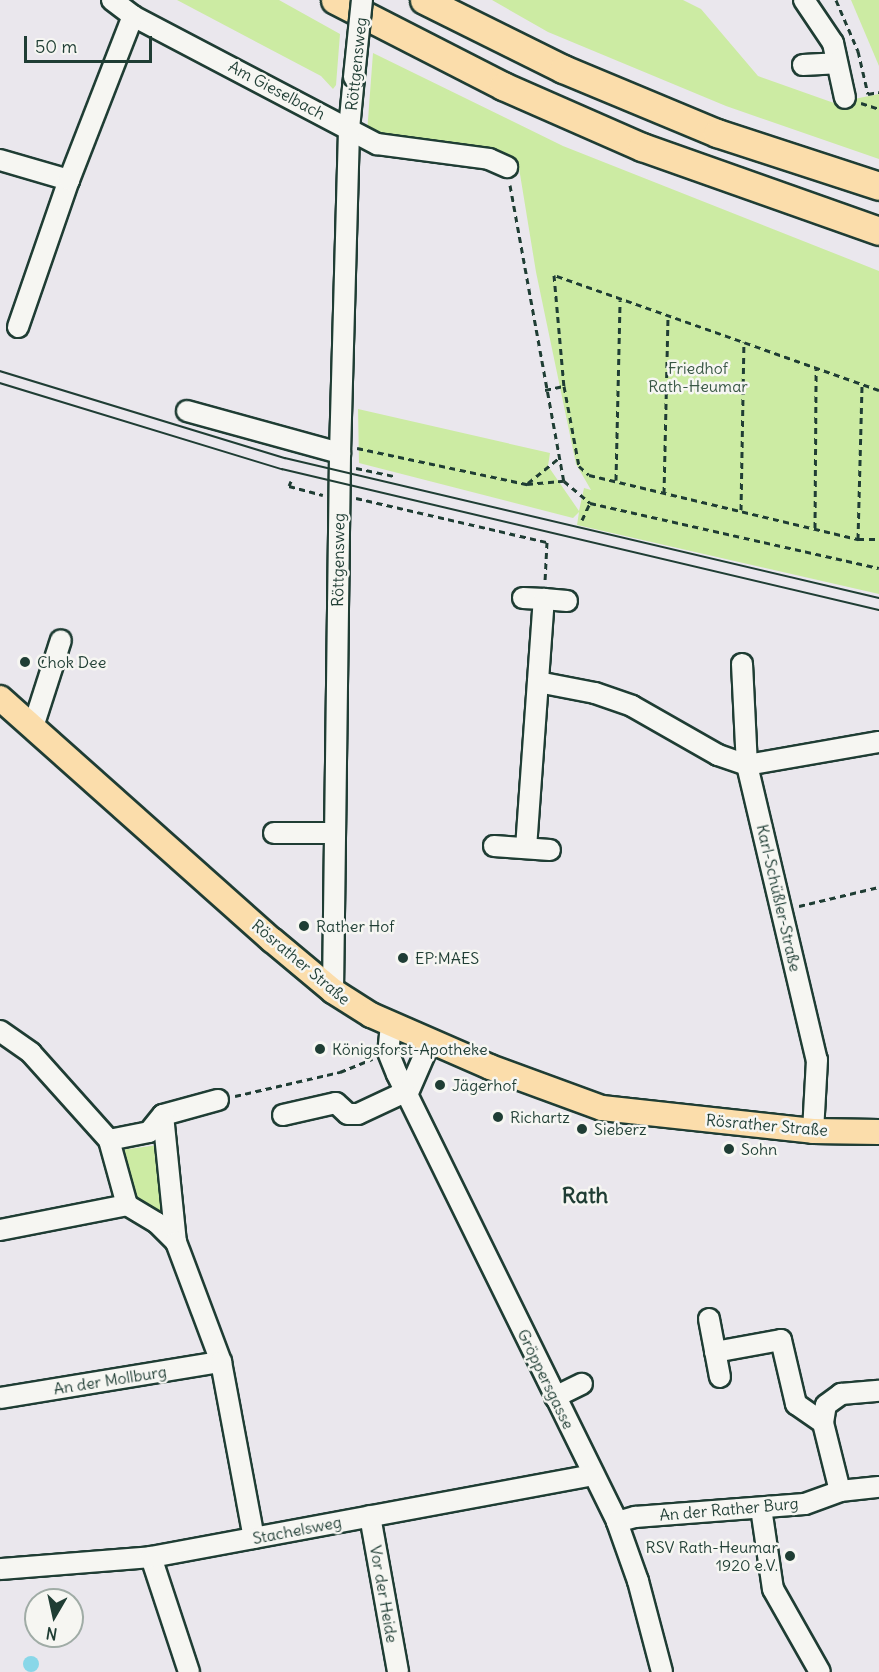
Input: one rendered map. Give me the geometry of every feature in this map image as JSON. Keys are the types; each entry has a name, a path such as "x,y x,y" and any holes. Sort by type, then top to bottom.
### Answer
{"highway":[{"path":"335,0 503,86 642,147 879,231"},
{"path":"424,0 563,69 706,128 879,186"}],"main road":[{"name":"Rösrather Straße","path":"0,698 333,991 391,1025 602,1108 813,1131 879,1132"}],"street":[{"name":"Am Gieselbach","path":"112,0 133,16 349,129"},
{"name":"Röttgensweg","path":"333,991 333,833 339,497 349,129 362,0"},
{"path":"804,0 832,43 845,98"},
{"path":"18,327 69,180 133,16"},
{"path":"803,65 836,63"},
{"name":"Röttgensweg","path":"349,129 377,144 489,159 507,167"},
{"path":"0,160 69,180"},
{"path":"187,411 340,454"},
{"path":"523,598 567,601"},
{"path":"526,848 544,599"},
{"path":"33,727 61,640"},
{"name":"Karl-Schüßler-Straße","path":"742,664 747,765 818,1060 813,1131"},
{"path":"538,682 595,693 632,706 718,755 747,765 879,742"},
{"path":"274,833 333,833"},
{"path":"494,846 550,850"},
{"name":"Gröppersgasse","path":"391,1025 388,1052 406,1093 617,1522 638,1581 662,1672"},
{"path":"0,1031 31,1053 109,1140 127,1205"},
{"path":"283,1115 336,1103 348,1114 358,1114 406,1093 430,1042"},
{"path":"109,1140 149,1132 163,1115 218,1100"},
{"path":"163,1115 176,1242 221,1362 254,1538"},
{"path":"0,1230 127,1205 157,1223 176,1242"},
{"path":"709,1319 720,1377"},
{"path":"715,1352 781,1340 796,1404 823,1423"},
{"name":"An der Mollburg","path":"0,1398 221,1362"},
{"path":"555,1397 582,1384"},
{"path":"840,1491 823,1423 826,1405 841,1394 879,1391"},
{"name":"Stachelsweg","path":"0,1569 151,1557 593,1475"},
{"name":"An der Rather Burg","path":"617,1522 635,1517 805,1504 840,1491 879,1487"},
{"path":"761,1508 773,1589 820,1672"},
{"name":"Vor der Heide","path":"370,1516 398,1672"},
{"path":"151,1557 189,1672"}],"path":[{"path":"836,0 858,51 868,94 879,92"},
{"path":"507,167 545,390 564,482 590,503 879,568"},
{"path":"879,390 554,275 564,386 579,466 589,475 858,539 879,539"},
{"path":"616,480 620,300"},
{"path":"664,493 668,316"},
{"path":"741,510 744,342"},
{"path":"814,528 816,369"},
{"path":"858,539 862,385"},
{"path":"545,390 564,386"},
{"path":"340,454 393,476"},
{"path":"340,454 527,484 564,482"},
{"path":"527,484 559,458"},
{"path":"291,481 289,486 547,542 544,599"},
{"path":"582,519 590,503"},
{"path":"783,910 879,887"},
{"path":"218,1100 340,1072 388,1052"}],"green space":[{"path":"177,0 279,0 340,34 336,85 333,89 321,76"},
{"path":"492,0 683,0 701,9 758,76 834,103 879,94 879,159 726,106 548,32"},
{"path":"851,0 879,0 879,66"},
{"name":"Friedhof Rath-Heumar","path":"373,53 563,146 879,271 879,594 577,525 579,512 573,518 359,463 358,409 550,453 548,466 579,511 584,488 591,490 576,464 536,272 519,168 491,153 367,133"},
{"path":"158,1145 165,1220 131,1192 121,1150"}],"water":[{"path":"31,1656 37,1658 39,1664 37,1670 31,1672 25,1670 23,1664 25,1658"}],"tram line":[{"path":"0,371 285,458 879,598"},
{"path":"0,383 282,469 879,610"}],"place":[{"name":"Chok Dee","path":"25,662"},
{"name":"Rather Hof","path":"304,926"},
{"name":"EP:MAES","path":"403,958"},
{"name":"Königsforst-Apotheke","path":"320,1049"},
{"name":"Jägerhof","path":"440,1085"},
{"name":"Richartz","path":"498,1117"},
{"name":"Sieberz","path":"582,1129"},
{"name":"Sohn","path":"729,1149"},
{"name":"RSV Rath-Heumar 1920 e.V.","path":"790,1556"}],"district":[{"name":"Rath","path":"585,1196"}]}
